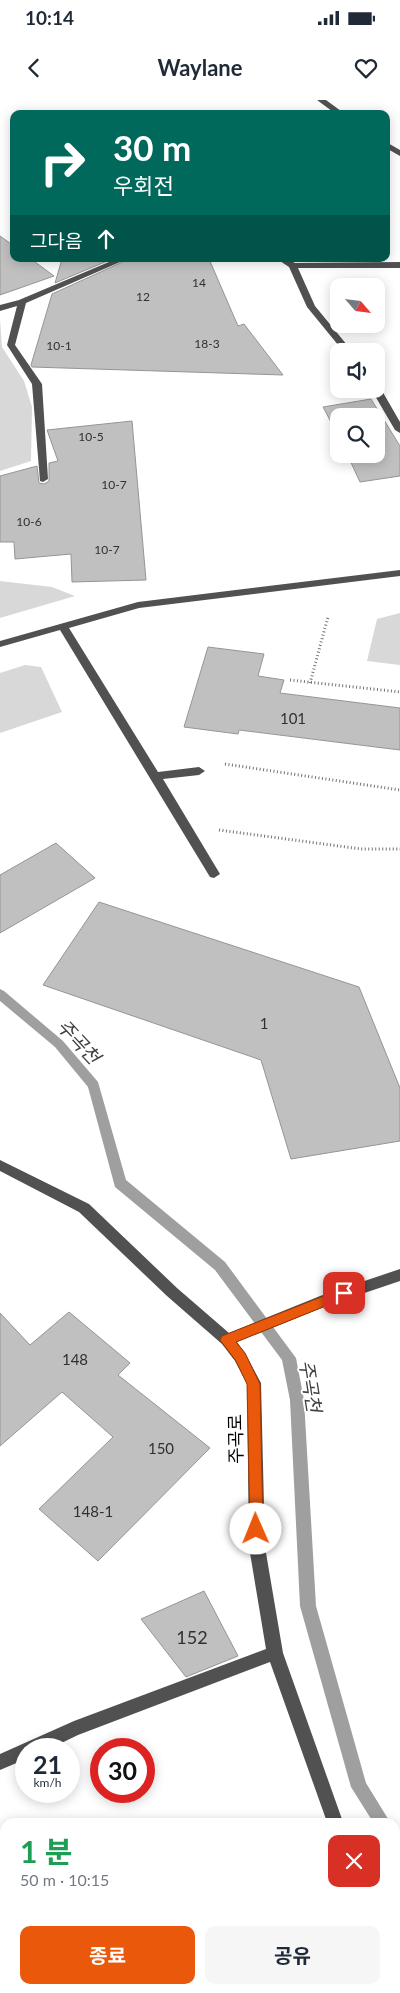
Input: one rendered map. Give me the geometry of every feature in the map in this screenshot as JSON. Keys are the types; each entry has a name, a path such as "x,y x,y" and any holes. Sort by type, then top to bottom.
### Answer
{"street":[{"path":"321,100 335,110"},
{"path":"0,308 22,302 116,262"},
{"path":"287,262 294,266 400,265"},
{"path":"294,266 311,308 341,343"},
{"path":"22,302 11,345 37,384 43,479"},
{"path":"381,398 400,430"},
{"path":"0,644 138,605 313,585 400,572"},
{"path":"62,626 214,874"},
{"path":"154,776 198,771"},
{"name":"주곡로","path":"0,1164 84,1208 172,1292 227,1340 240,1357 254,1384 257,1547 275,1653 334,1818"},
{"path":"227,1340 325,1300 400,1275"},
{"path":"54,1738 275,1653"},
{"path":"0,1762 15,1755"}],"path":[{"path":"310,683 328,617"},
{"path":"290,680 400,692"},
{"path":"224,764 400,790"},
{"path":"186,826 362,849 400,850"}],"shaded area":[{"path":"0,319 2,347 24,381 32,407 31,461 0,471"},
{"path":"0,581 52,587 75,596 0,618"},
{"path":"400,613 400,665 367,661 377,619"},
{"path":"25,665 41,667 62,712 0,733 0,673"}],"building":[{"path":"0,236 10,243 10,262 35,262 54,276 0,295"},
{"path":"61,262 105,262 55,283"},
{"path":"122,262 210,262 238,326 244,324 283,375 32,367 52,294"},
{"path":"371,399 377,408 330,408 330,420 323,407"},
{"path":"132,421 146,580 72,582 71,554 15,559 14,542 0,542 0,476 37,466 39,483 44,484 49,481 49,463 58,461 47,430"},
{"path":"385,422 400,446 400,476 360,482 351,463 385,463"},
{"path":"208,647 264,654 258,676 284,680 280,693 400,708 400,750 239,730 238,734 184,727"},
{"path":"56,843 95,878 0,933 0,875"},
{"path":"99,902 359,987 400,1088 400,1141 291,1159 261,1060 43,985"},
{"path":"69,1312 130,1363 118,1375 210,1448 98,1561 39,1509 113,1437 62,1392 0,1446 0,1313 30,1345"},
{"path":"204,1591 238,1656 186,1677 141,1619"}],"waterway":[{"name":"주곡천","path":"0,994 59,1044 94,1085 120,1183 220,1266 289,1358 297,1400 308,1606 359,1787 379,1818"}],"route":[{"path":"256,1529 254,1384 240,1357 227,1340 344,1293"}]}
